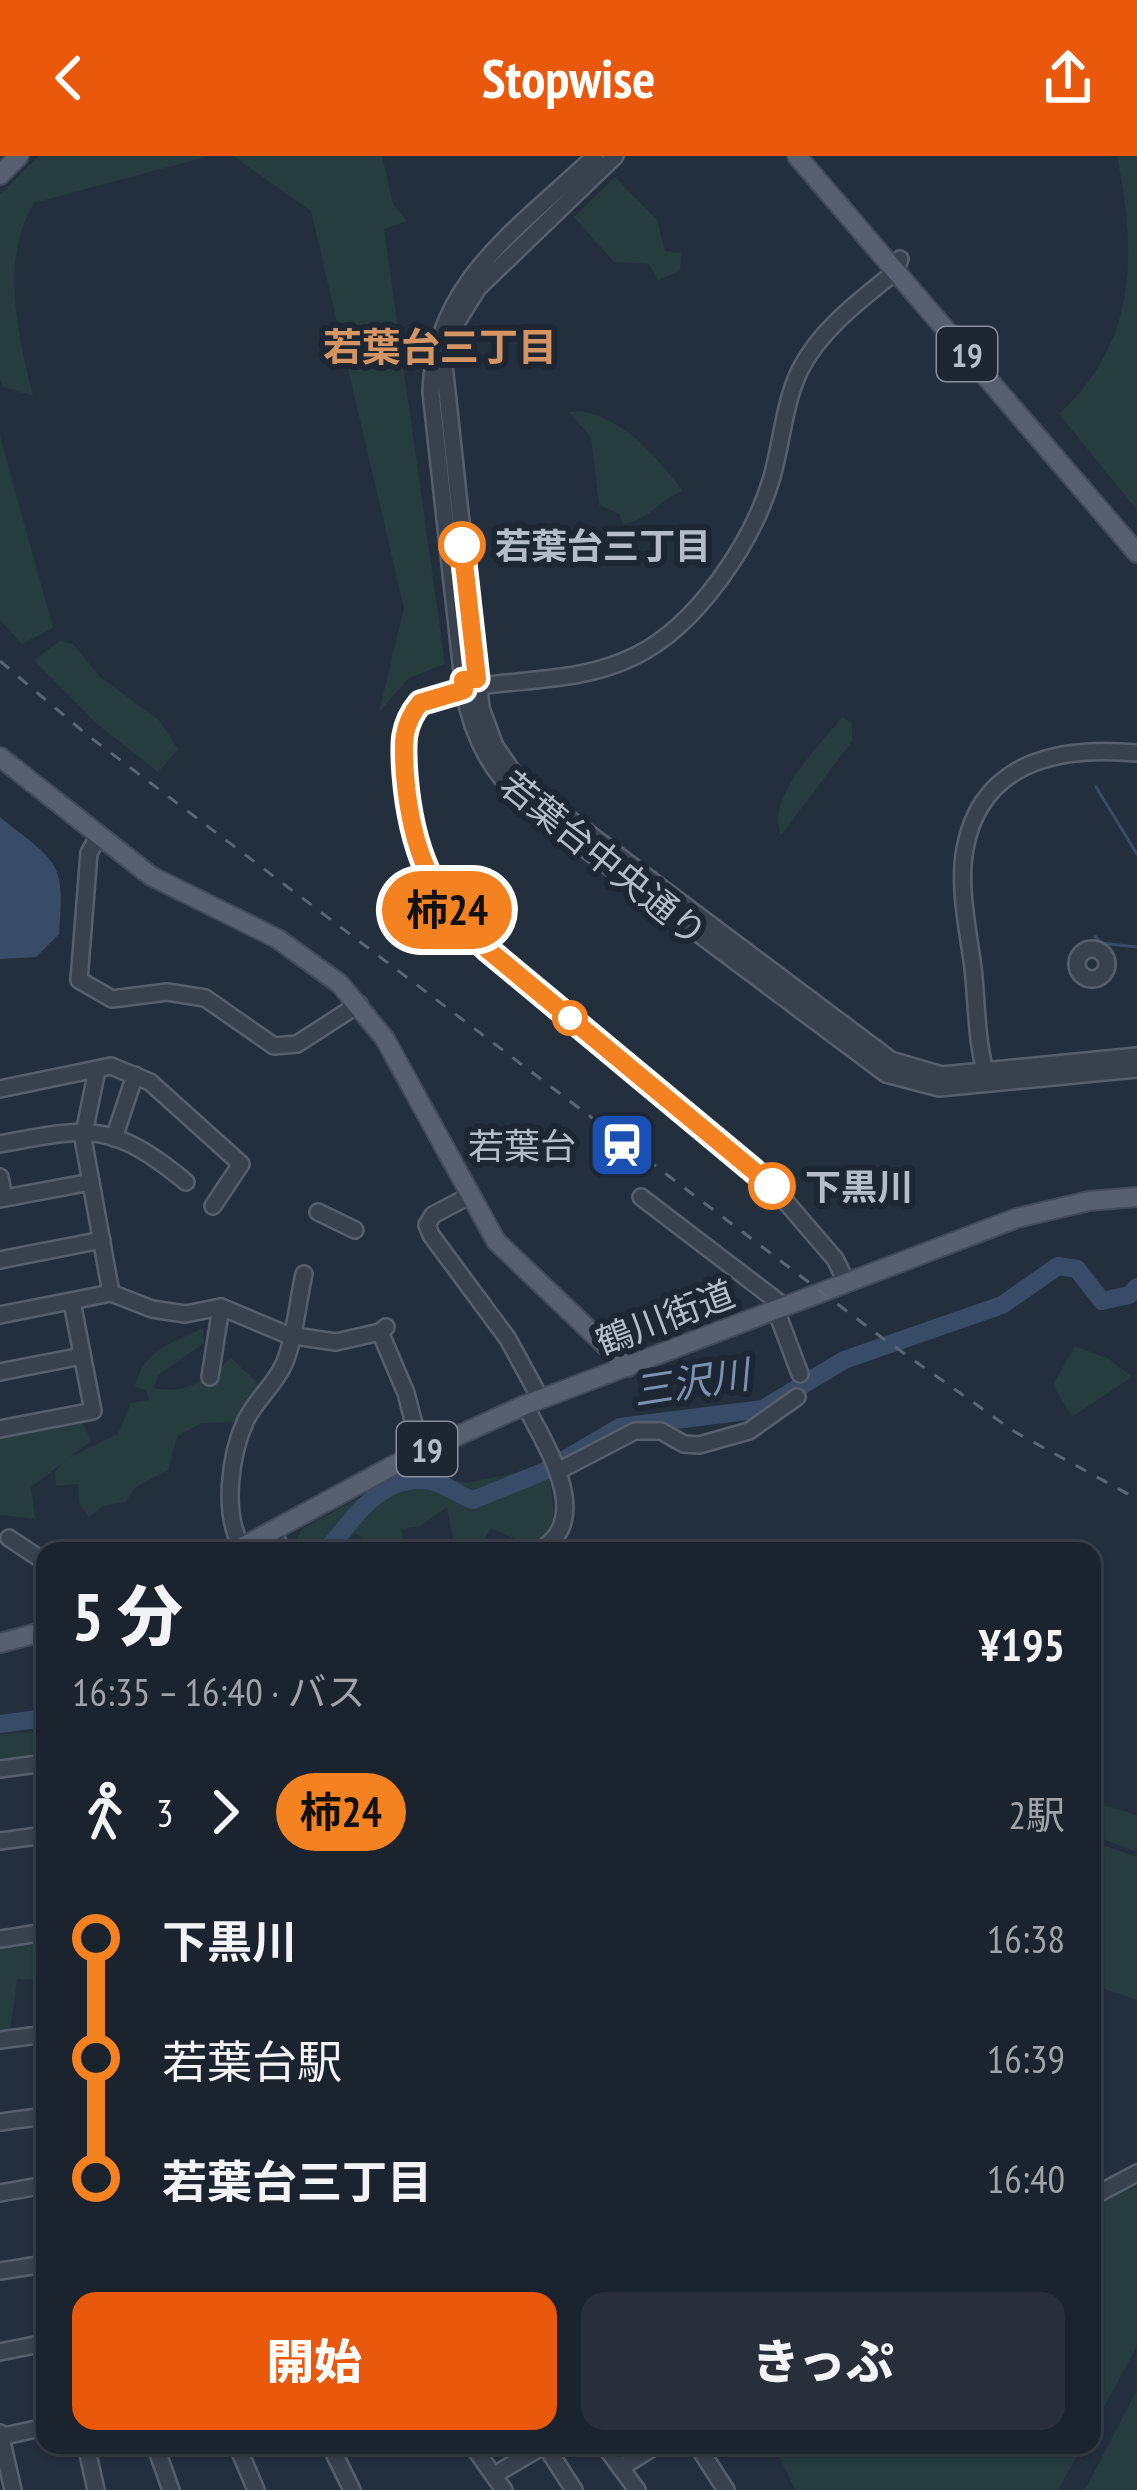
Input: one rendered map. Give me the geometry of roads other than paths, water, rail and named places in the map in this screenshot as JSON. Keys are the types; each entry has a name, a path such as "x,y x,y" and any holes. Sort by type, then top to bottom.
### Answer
{"main road":[{"path":"0,175 19,156"},
{"name":"19","path":"797,156 1137,536"},
{"name":"19","path":"812,156 894,265 1137,553"},
{"path":"2,762 151,876 294,949 359,1004 404,1072 469,1196 510,1258 628,1366"},
{"name":"鶴川街道","path":"252,1542 421,1451 532,1401 1040,1211 1137,1197"},
{"path":"0,1643 36,1633"}],"street":[{"name":"若葉台中央通り","path":"595,156 467,280 448,309 435,343 430,392 482,751 509,790 886,1074 921,1086 1137,1056"},
{"name":"若葉台中央通り","path":"470,684 445,391 448,345 478,288 615,156"},
{"path":"799,1220 452,930 420,885 398,815 394,728 413,696 470,684 605,670 672,632 752,524 774,471 791,392 808,356 894,265"},
{"path":"470,684 420,703 403,731 412,837 442,903 487,949 782,1196 835,1259 847,1283"},
{"path":"991,1076 962,880 974,821 1012,774 1038,758 1073,750 1137,758"},
{"path":"98,837 89,853 79,980 112,999 167,992 205,998 274,1046 297,1043 359,1004"},
{"path":"0,1089 111,1066 135,1075 188,1113 198,1128 241,1164 213,1206"},
{"name":"若葉台中央通り","path":"991,1076 1137,1069"},
{"path":"97,1070 85,1128 111,1293"},
{"path":"114,1138 135,1075"},
{"path":"0,1144 85,1128 144,1149 186,1182"},
{"path":"0,1177 2,1198 91,1182"},
{"path":"469,1196 433,1215 428,1225 508,1339 566,1496 563,1524 552,1542"},
{"path":"641,1197 780,1308 800,1374"},
{"path":"318,1212 355,1230"},
{"path":"0,1260 102,1240"},
{"path":"237,1542 230,1485 236,1454 248,1415 285,1363 304,1274"},
{"path":"0,1316 111,1293 168,1312 221,1307 288,1335 336,1342 383,1329 421,1451"},
{"path":"0,1429 93,1412 72,1302"},
{"path":"209,1377 221,1307"},
{"path":"0,1372 82,1357"},
{"path":"555,1466 635,1431 661,1431 684,1444 748,1431 797,1397"},
{"path":"273,1531 278,1542"},
{"path":"9,1538 36,1556"},
{"path":"0,1769 36,1764"},
{"path":"0,1841 36,1836"},
{"path":"0,1939 36,1933"},
{"path":"0,2040 36,2035"},
{"path":"0,2122 36,2117"},
{"path":"1101,2192 1133,2175"},
{"path":"0,2193 36,2187"},
{"path":"0,2271 36,2265"},
{"path":"0,2352 36,2345"},
{"path":"14,2490 0,2436 36,2429"},
{"path":"88,2454 96,2490"},
{"path":"158,2454 171,2490"},
{"path":"241,2454 256,2490"},
{"path":"334,2454 352,2490"},
{"path":"479,2454 504,2490"},
{"path":"494,2475 530,2454"},
{"path":"551,2454 574,2490"},
{"path":"611,2454 637,2490"},
{"path":"622,2467 643,2454"},
{"path":"703,2454 726,2490"}],"water":[{"path":"0,817 45,854 58,876 59,934 36,957 0,959"}],"waterway":[{"path":"1096,787 1137,854"},
{"path":"1095,936 1101,943 1137,947"},
{"name":"三沢川","path":"334,1542 370,1501 397,1484 436,1482 473,1500 545,1471 620,1427 763,1409 844,1360 1002,1305 1058,1266 1077,1269 1102,1301 1129,1295 1137,1287"},
{"name":"三沢川","path":"0,1724 36,1719"}],"railway":[{"path":"0,661 86,734 881,1337 1015,1432 1137,1499"}],"place":[{"name":"若葉台三丁目","path":"462,545"},
{"name":"若葉台","path":"622,1145"},
{"name":"下黒川","path":"772,1186"}],"district":[{"name":"若葉台三丁目","path":"440,346"}]}
